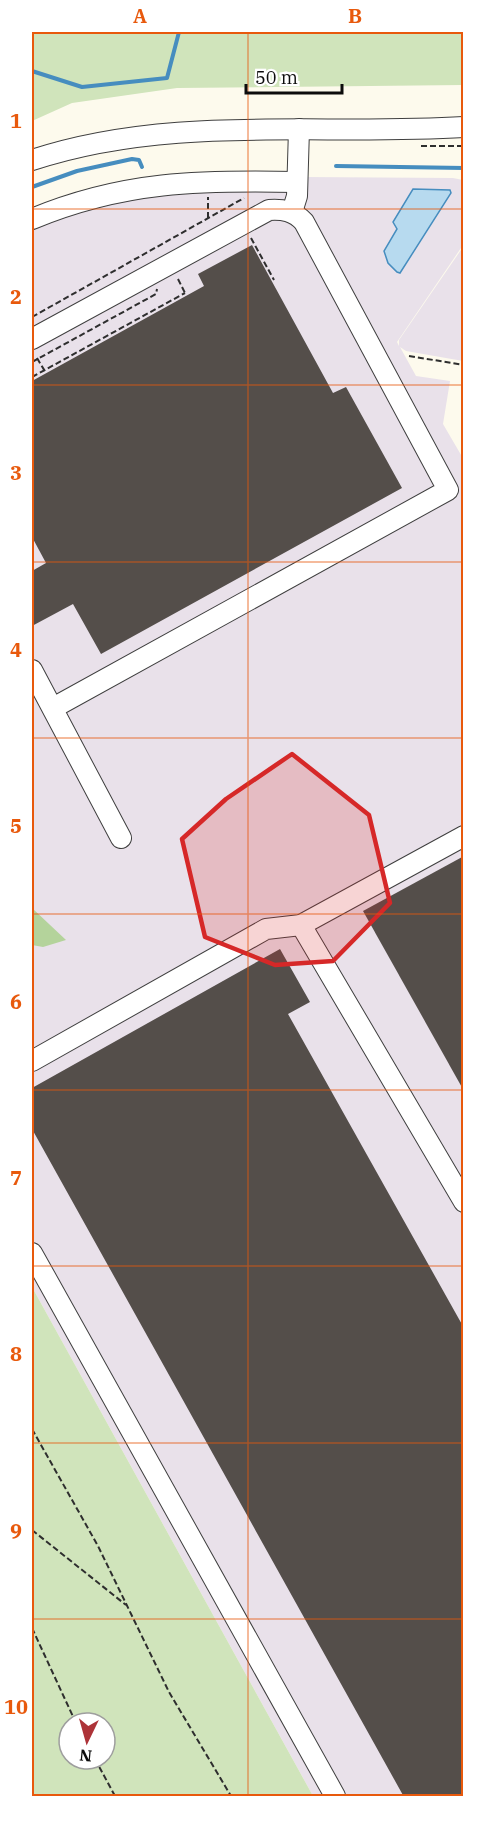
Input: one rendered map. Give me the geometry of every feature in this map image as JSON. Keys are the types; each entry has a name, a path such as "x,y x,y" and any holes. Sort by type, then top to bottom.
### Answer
{"street":[{"path":"32,160 92,143 131,136 207,131 299,129 402,131 464,127"},
{"path":"292,212 296,201 299,129"},
{"path":"32,219 65,205 138,187 195,182 297,182"},
{"path":"33,346 269,210 282,209 292,212 304,222 448,490 53,708"},
{"path":"32,670 121,838"},
{"path":"32,1061 266,929 301,926 464,836"},
{"path":"301,926 464,1202"},
{"path":"32,1253 335,1797"}],"path":[{"path":"416,146 464,146"},
{"path":"32,317 250,194"},
{"path":"208,219 208,197 217,197"},
{"path":"236,198 244,198"},
{"path":"251,238 274,280"},
{"path":"32,362 156,294 157,287"},
{"path":"32,377 185,293"},
{"path":"33,346 45,371"},
{"path":"409,356 464,365"},
{"path":"32,1429 98,1546 169,1692 231,1797"},
{"path":"32,1530 128,1606"},
{"path":"32,1628 70,1711"},
{"path":"101,1771 115,1797"}],"highlighted area":[{"path":"292,754 369,815 390,903 333,961 275,965 205,937 182,839 226,799"}],"shaded area":[{"path":"305,177 453,178 463,180 463,245 397,342 399,346 399,340 463,247 463,361 406,351 400,347 416,376 450,381 443,424 464,460 463,1796 313,1796 32,1287 32,211"}],"green space":[{"path":"32,32 463,32 463,85 177,88 72,103 32,121"},
{"path":"32,908 66,940 43,947 32,945"},
{"path":"32,1287 313,1796 32,1796"}],"water":[{"path":"413,189 450,190 451,193 400,273 388,263 384,251 397,229 393,222"}],"building":[{"path":"252,245 333,393 346,387 402,488 101,654 73,604 32,626 32,571 46,563 32,537 32,381 204,286 198,274"},
{"path":"464,856 464,1091 363,911"},
{"path":"280,949 310,1002 288,1014 464,1328 464,1797 404,1797 32,1129 32,1088"}],"waterway":[{"path":"32,71 82,87 167,78 179,32"},
{"path":"32,187 77,171 132,159 139,160 142,167"},
{"path":"336,166 464,168"}]}
